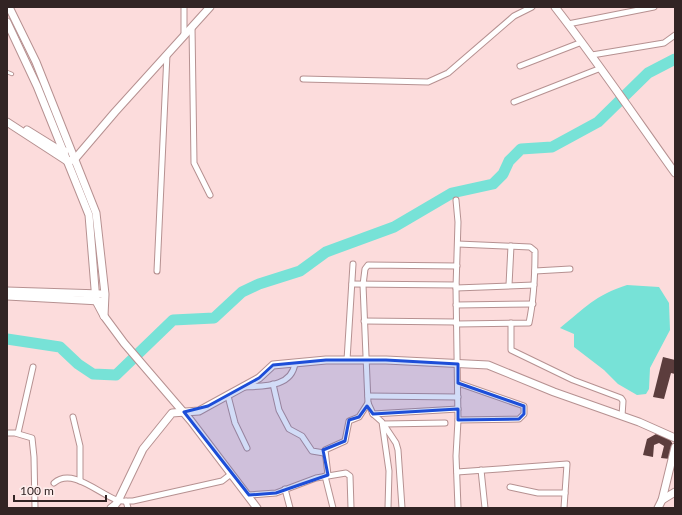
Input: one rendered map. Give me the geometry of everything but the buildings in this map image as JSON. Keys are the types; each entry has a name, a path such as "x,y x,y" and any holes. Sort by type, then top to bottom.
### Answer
{"street":[{"path":"9,7 36,62 89,215 96,298 104,316 124,343 184,412 231,474 249,495 257,508"},
{"path":"184,7 184,36"},
{"path":"70,160 81,150 210,7"},
{"path":"303,79 428,82 448,73 514,16 532,7"},
{"path":"555,7 592,55 633,116 675,173"},
{"path":"568,24 654,7"},
{"path":"7,22 67,151"},
{"path":"192,27 194,163 210,195"},
{"path":"592,55 664,43 675,35"},
{"path":"520,66 582,42"},
{"path":"157,271 167,54"},
{"path":"514,102 601,68"},
{"path":"7,117 67,151 81,150"},
{"path":"7,122 70,160 96,213 105,298 104,316"},
{"path":"456,200 458,244 456,287 458,364 458,508"},
{"path":"364,321 456,323 529,322 533,304 535,251 533,249 511,246 458,244"},
{"path":"509,285 511,246"},
{"path":"347,360 353,264"},
{"path":"402,508 398,450 396,443 382,423 373,414 368,403 363,285 365,269 368,265 457,266"},
{"path":"535,271 570,269"},
{"path":"352,284 456,287 534,285"},
{"path":"7,291 96,298"},
{"path":"7,296 105,298"},
{"path":"456,305 533,304"},
{"path":"511,323 511,350 573,380 621,398 624,401 622,416"},
{"path":"110,508 122,501 143,449 172,413 199,411 243,388 259,378 273,365 367,360 488,365 554,392 622,416 675,438"},
{"path":"243,388 286,381 291,376 296,363"},
{"path":"18,433 33,367"},
{"path":"458,383 524,406 524,414 519,419 458,420"},
{"path":"273,384 279,410 289,429 302,436 312,451 324,453"},
{"path":"228,396 235,423 247,448"},
{"path":"368,396 458,397"},
{"path":"333,508 326,476 324,453 327,448 345,440 349,422 359,417 368,403"},
{"path":"373,414 458,409"},
{"path":"73,417 80,446 80,481"},
{"path":"382,423 445,423"},
{"path":"382,423 390,471 388,508"},
{"path":"7,433 18,433 32,438 35,508"},
{"path":"658,508 662,500 675,447"},
{"path":"457,472 567,464 564,508"},
{"path":"481,470 485,508"},
{"path":"249,495 270,494 326,476 343,473 349,474 351,508"},
{"path":"54,483 59,478 73,478 122,501 133,502 222,481 231,474"},
{"path":"510,487 538,493 565,493"},
{"path":"285,489 290,508"},
{"path":"662,500 675,492"},
{"path":"122,501 128,508"}],"lane":[{"path":"7,72 12,74"}],"highlighted area":[{"path":"326,360 386,360 458,364 458,383 524,406 524,414 519,419 458,420 458,409 373,414 367,406 359,417 349,420 345,441 323,450 328,475 276,493 249,495 184,412 208,406 259,378 273,365"}],"water":[{"path":"627,285 659,287 669,303 670,330 650,368 649,389 646,394 637,395 618,384 604,370 574,347 574,334 560,328 598,298"}],"waterway":[{"path":"7,339 60,347 78,364 93,374 116,375 173,320 214,318 242,292 259,284 300,271 326,252 394,227 452,193 493,184 503,174 509,161 521,149 552,147 598,122 648,73 675,59"}]}
